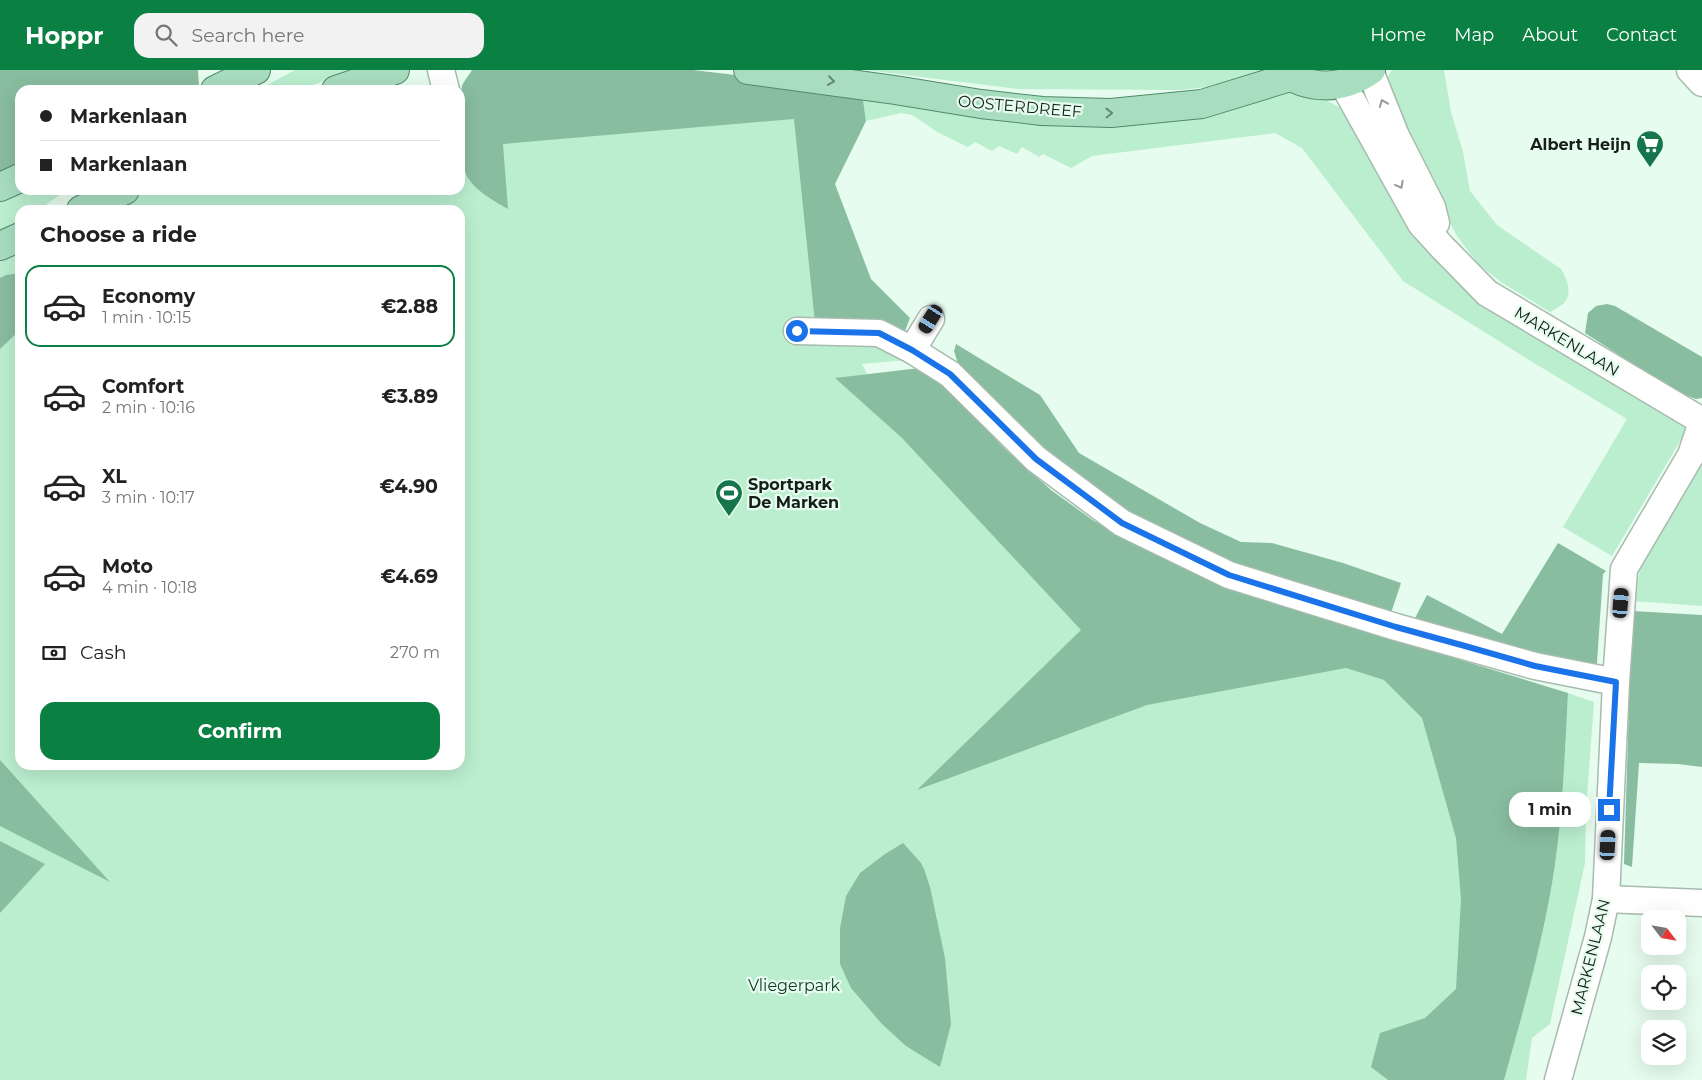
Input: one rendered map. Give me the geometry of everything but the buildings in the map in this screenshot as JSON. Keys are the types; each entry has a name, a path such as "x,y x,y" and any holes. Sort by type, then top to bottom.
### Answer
{"main road":[{"path":"221,84 256,70"},
{"path":"351,85 395,70"},
{"name":"OOSTERDREEF","path":"748,70 998,106 1042,111 1110,113 1202,104 1285,74"},
{"path":"1285,74 1302,82 1329,86 1343,84 1361,77 1370,70"},
{"path":"0,186 15,180"},
{"path":"92,205 114,195"},
{"path":"0,246 15,239"}],"street":[{"path":"424,70 427,85"},
{"path":"441,70 445,85"},
{"name":"MARKENLAAN","path":"1370,70 1396,136 1432,208 1443,248"},
{"path":"1690,70 1702,83"},
{"name":"MARKENLAAN","path":"1343,84 1421,224 1487,293 1702,421 1691,455 1624,569 1616,682 1606,900 1598,937 1558,1080"},
{"path":"912,350 931,319"},
{"path":"797,331 879,333 912,350 950,374 1036,459 1122,523 1229,575 1396,627 1526,663 1616,682"},
{"path":"1606,900 1702,903"}],"green space":[{"path":"0,70 198,70 199,85 15,85 15,173 0,180"},
{"path":"295,70 350,70 313,85 267,85"},
{"path":"472,70 693,70 752,77 863,100 866,121 835,184 871,279 910,318 905,331 877,321 815,323 794,119 503,144 508,209 476,188 465,171 465,85 463,84"},
{"path":"865,70 1262,70 1264,72 1219,86 1178,90 1018,89"},
{"path":"1392,70 1444,70 1451,112 1463,152 1470,191 1497,225 1561,269 1569,290 1567,299 1561,306 1550,312 1501,282 1478,264 1457,236 1423,171 1386,80"},
{"name":"Sportpark De Marken","path":"552,78 805,112 860,332 907,360 862,364 874,387 1152,680 1334,647 1443,689 1485,1080 0,1080 0,258 15,253 15,770 465,770 465,205 120,205 140,195 465,195 465,93"},
{"path":"1284,90 1312,99 1325,100 1339,107 1421,241 1443,269 1467,292 1689,426 1612,556 1563,527 1627,419 1403,281 1302,148 1275,133 1092,156 1071,168 1043,154 1039,157 1022,147 1017,154 999,146 992,151 975,142 968,147 939,133 912,115 901,113 866,121 863,100 934,110"},
{"path":"15,194 59,195 46,205 15,205 15,222 0,230 0,199"},
{"path":"15,274 15,335 0,349 0,278"},
{"path":"1607,304 1615,306 1702,357 1702,398 1696,399 1677,392 1585,333 1588,313 1596,306"},
{"path":"956,344 1040,395 1079,453 1200,523 1241,542 1272,543 1343,563 1401,583 1391,613 1238,565 1167,534 1123,507 1071,471 1018,426 959,367 954,351"},
{"path":"928,367 1005,449 1051,490 1094,521 1211,581 1265,600 1568,693 1562,801 1555,865 1539,946 1504,1080 1388,1080 1371,1067 1380,1033 1425,1018 1456,989 1461,899 1456,838 1422,718 1384,680 1346,668 1147,705 917,790 1081,630 902,438 835,378"},
{"path":"1702,460 1702,606 1633,601 1642,561"},
{"path":"1558,543 1606,571 1603,574 1596,677 1411,626 1427,595 1502,634"},
{"path":"1632,611 1702,615 1702,767 1639,763 1632,867 1624,864"},
{"path":"1568,693 1594,702 1586,810 1585,863 1550,1024 1532,1038 1526,1080 1504,1080 1539,946 1555,865 1562,801"},
{"path":"0,760 110,882 0,826"},
{"path":"0,841 45,864 0,913"},
{"path":"903,843 924,869 930,887 945,958 951,1024 940,1067 906,1046 882,1024 851,988 840,964 840,928 846,896 860,873"}],"place":[{"name":"Albert Heijn","path":"1650,168"},
{"name":"Sportpark De Marken","path":"729,517"}],"route":[{"path":"797,331 879,333 912,350 950,374 1036,459 1122,523 1229,575 1396,627 1535,666 1616,682 1609,810"}],"park label":[{"name":"Vliegerpark","path":"794,985"}]}
